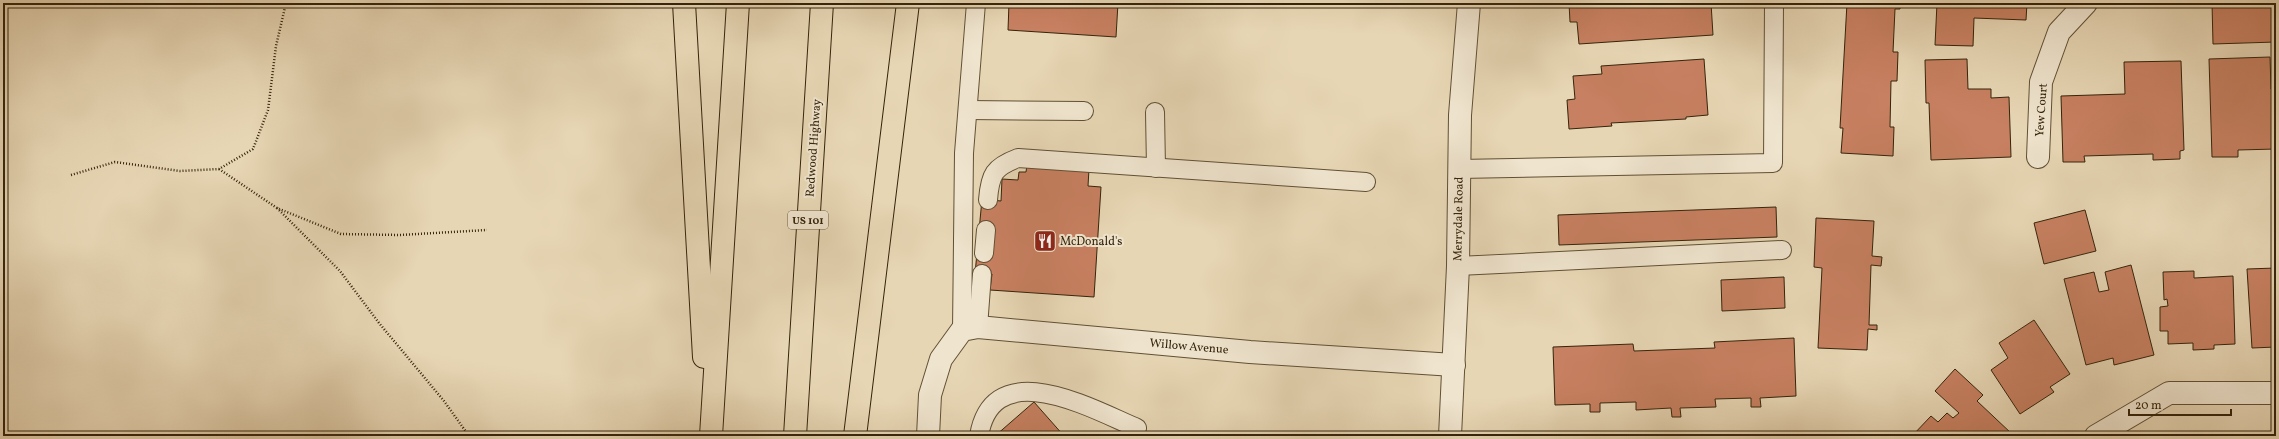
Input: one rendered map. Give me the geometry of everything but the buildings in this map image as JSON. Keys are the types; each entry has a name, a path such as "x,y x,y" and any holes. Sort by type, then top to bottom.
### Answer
{"highway":[{"path":"684,3 710,436"},
{"path":"710,436 738,3"},
{"name":"Redwood Highway","path":"795,436 822,3"},
{"path":"855,436 908,3"}],"street":[{"name":"Merrydale Road","path":"1450,436 1458,266 1460,115 1469,3"},
{"name":"Yew Court","path":"2038,157 2041,82 2059,32 2086,3"},
{"path":"928,436 930,395 941,359 970,328"},
{"name":"Willow Avenue","path":"970,328 1250,352 1454,365"},
{"path":"2096,436 2169,393 2276,393"}],"lane":[{"path":"970,328 964,153 976,3"},
{"path":"1459,169 1773,163 1774,3"},
{"path":"968,110 1084,111"},
{"path":"1155,112 1156,168"},
{"path":"988,200 990,180 1002,164 1018,158 1366,182"},
{"path":"984,253 986,230"},
{"path":"1458,266 1782,250"},
{"path":"970,328 982,274"},
{"path":"979,436 982,420 990,408 1007,394 1027,391 1067,398 1137,428"}],"path":[{"path":"71,175 115,162 180,170 219,169 253,149 268,110 276,46 286,3"},
{"path":"219,169 277,208 340,271 379,323 444,401 469,436"},
{"path":"277,208 341,234 400,235 487,230"}],"place":[{"name":"McDonald's","path":"1045,241"}]}
